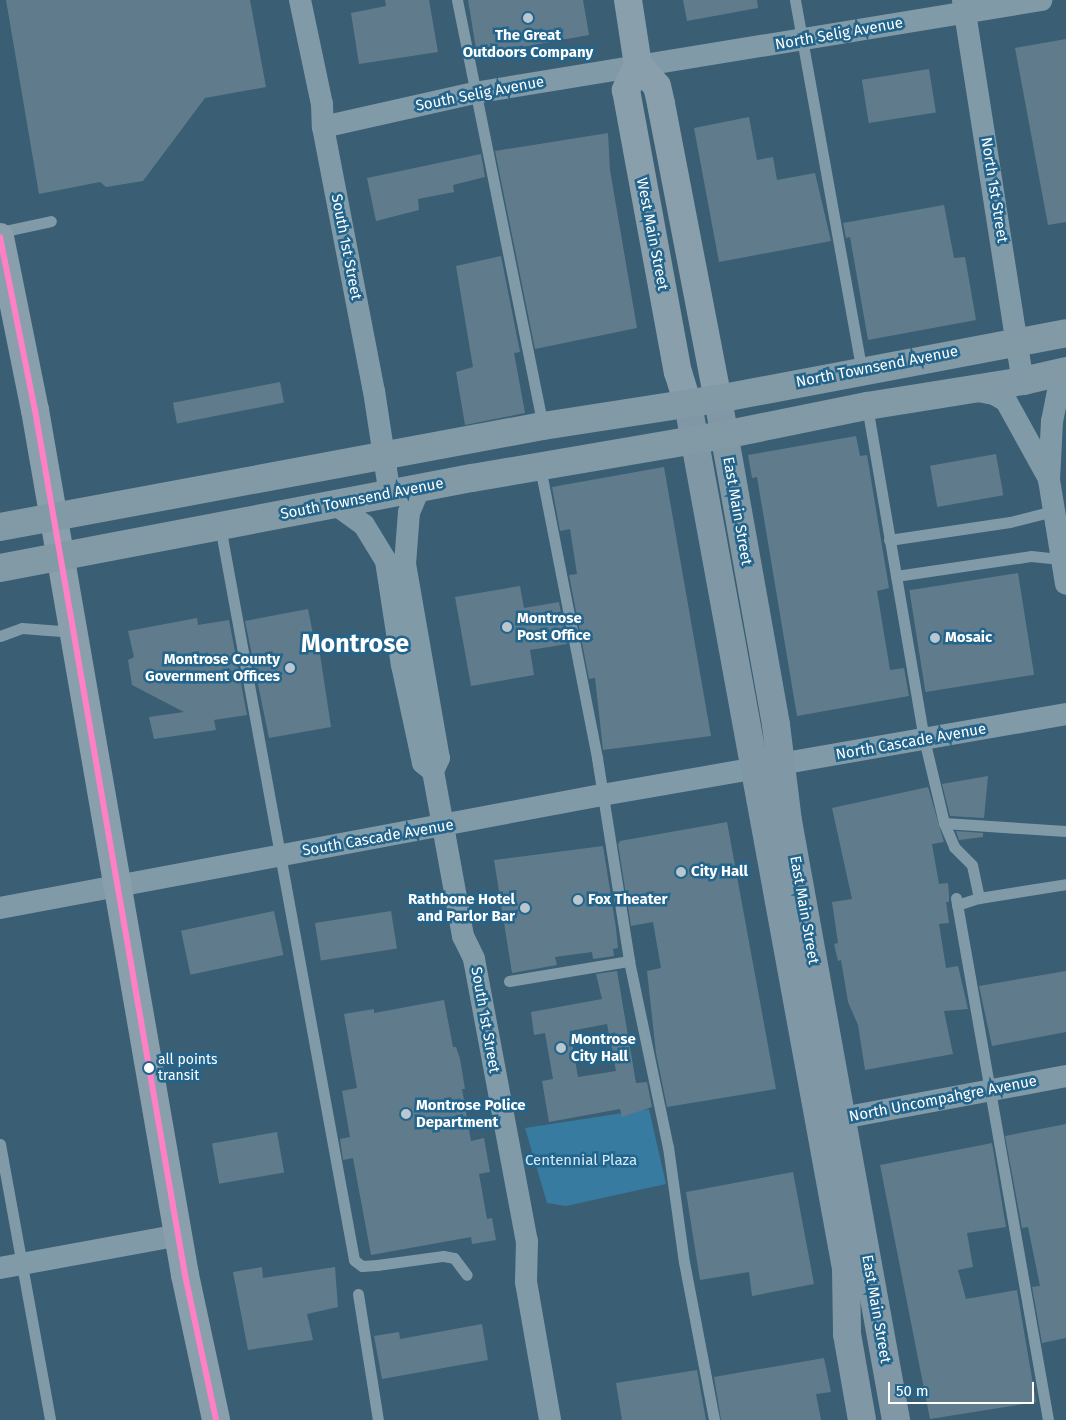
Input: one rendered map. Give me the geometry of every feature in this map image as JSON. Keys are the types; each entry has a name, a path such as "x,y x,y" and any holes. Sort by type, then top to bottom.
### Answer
{"highway":[{"name":"North Townsend Avenue","path":"688,404 1066,332"},
{"path":"724,435 867,406 1023,381 1066,371"},
{"path":"0,528 385,458 543,426 688,404"},
{"name":"South Townsend Avenue","path":"0,568 335,504 724,435"}],"main road":[{"name":"East Main Street","path":"718,399 768,767"},
{"name":"East Main Street","path":"688,404 768,767 831,1120 896,1420"},
{"name":"East Main Street","path":"831,1120 846,1268 847,1334 862,1420"}],"street":[{"name":"South 1st Street","path":"300,0 322,104 323,127 385,458 390,494"},
{"path":"628,0 638,66 657,86 662,104 718,399"},
{"name":"North Selig Avenue","path":"638,66 801,41 964,7 1040,0"},
{"name":"North 1st Street","path":"964,7 1023,381"},
{"name":"South Selig Avenue","path":"323,127 474,93 638,66"},
{"name":"West Main Street","path":"638,66 626,90 678,372 688,404"},
{"path":"0,237 61,557 179,1235 216,1420"},
{"path":"1066,377 1058,391 1052,421 1049,480 1066,584"},
{"path":"967,390 994,394 1006,401 1027,434 1049,480"},
{"name":"South 1st Street","path":"419,489 408,517 405,564 439,758 433,771 463,936 474,959 527,1241 526,1282 550,1420"},
{"name":"South 1st Street","path":"335,504 364,525 384,556 402,665 423,763 433,771"},
{"name":"North Cascade Avenue","path":"768,767 1066,714"},
{"name":"South Cascade Avenue","path":"0,908 602,795 768,767"},
{"name":"North Uncompahgre Avenue","path":"831,1120 1066,1076"},
{"path":"0,1268 179,1235"}],"lane":[{"path":"457,0 474,93 543,426"},
{"path":"795,0 862,371"},
{"path":"0,232 51,221"},
{"path":"867,406 924,739 944,823 954,847 972,864 979,898"},
{"path":"540,467 598,765 629,961 668,1147 684,1262 714,1420"},
{"path":"889,540 1010,522 1053,511"},
{"path":"220,526 283,855 298,962 354,1260 362,1266 443,1256 454,1258 467,1275"},
{"path":"896,576 1031,556 1061,559"},
{"path":"0,636 22,628 74,632"},
{"path":"944,823 1066,830"},
{"path":"1048,1420 956,901 1066,884"},
{"path":"509,982 629,961"},
{"path":"0,1144 50,1420"},
{"path":"358,1294 378,1420"}],"green space":[{"name":"Centennial Plaza","path":"649,1109 666,1184 566,1206 547,1203 525,1128"}],"building":[{"path":"6,0 250,0 266,87 205,98 143,181 106,187 100,182 39,194"},
{"path":"385,0 429,0 438,52 359,64 351,13 386,6"},
{"name":"The Great Outdoors Company","path":"468,0 583,0 589,35 477,55"},
{"path":"683,0 757,0 758,8 687,21"},
{"path":"1066,39 1066,222 1048,225 1015,48"},
{"path":"929,69 936,112 869,123 862,80"},
{"path":"749,117 757,160 773,157 777,180 815,173 831,241 719,262 694,128"},
{"path":"608,133 610,170 637,328 535,349 495,151"},
{"path":"481,154 485,177 453,185 454,192 418,199 419,210 376,221 367,178"},
{"path":"944,205 954,258 965,257 976,320 868,340 850,237 846,238 843,223"},
{"path":"501,256 520,352 514,353 525,413 465,425 456,372 473,367 456,266"},
{"path":"280,382 284,403 177,423 173,403"},
{"path":"856,436 860,456 867,455 889,588 877,591 890,670 904,668 909,696 797,716 757,477 752,478 748,455"},
{"path":"996,454 1003,495 937,507 930,466"},
{"path":"664,467 711,736 603,750 595,678 589,679 569,575 577,574 570,529 560,531 552,487"},
{"path":"1018,573 1034,675 925,692 909,590"},
{"name":"Montrose Post Office","path":"520,586 524,608 559,602 567,644 530,650 534,675 471,686 455,597"},
{"name":"Montrose County Government Offices","path":"308,609 317,654 320,654 331,727 269,738 245,621"},
{"path":"197,618 198,625 229,620 247,715 214,720 216,730 154,739 149,717 184,712 132,685 128,660 134,657 128,631"},
{"path":"988,776 984,818 950,816 942,784"},
{"path":"928,787 944,842 932,844 939,884 948,883 949,902 946,902 949,923 939,924 946,968 958,966 968,1009 944,1011 953,1054 865,1070 858,1025 848,1002 841,960 838,961 834,944 838,943 832,902 852,899 832,808"},
{"path":"727,822 776,1089 667,1107 656,1053 647,971 661,968 653,922 631,926 618,844 620,841"},
{"path":"956,831 983,833 983,837 959,840"},
{"path":"603,846 618,948 613,949 614,956 593,959 592,952 555,957 557,965 512,973 494,860"},
{"path":"274,911 283,955 190,975 181,931"},
{"path":"391,911 397,949 321,961 315,923"},
{"name":"Montrose City Hall","path":"617,971 636,1083 647,1082 652,1107 622,1117 620,1109 549,1122 542,1081 553,1079 545,1033 534,1035 531,1012 602,999 596,974","holes":["607,1024 616,1071 578,1077 570,1031"]},
{"path":"1066,971 1066,1032 992,1046 979,986"},
{"name":"Montrose Police Department","path":"444,1000 453,1047 456,1047 460,1059 465,1089 462,1089 471,1141 484,1138 490,1172 479,1174 487,1219 492,1218 496,1240 472,1244 471,1237 371,1255 353,1158 343,1160 340,1139 350,1137 342,1091 357,1088 344,1014 374,1009 374,1013"},
{"path":"1066,1124 1066,1338 1042,1343 1032,1287 1040,1286 1028,1227 1022,1228 1005,1136"},
{"path":"277,1132 284,1172 219,1184 212,1143"},
{"path":"992,1143 1006,1227 967,1233 973,1267 958,1270 966,1299 1017,1290 1036,1402 930,1419 880,1165"},
{"path":"793,1172 814,1284 752,1296 749,1272 700,1280 686,1192"},
{"path":"262,1267 263,1278 335,1267 338,1307 307,1314 313,1340 248,1350 233,1272"},
{"path":"482,1324 488,1360 382,1379 374,1336 399,1332 400,1339"},
{"path":"824,1358 831,1392 816,1394 821,1420 721,1420 714,1377"},
{"path":"697,1370 706,1420 622,1420 616,1383"}],"transit line":[{"path":"0,237 35,410 185,1275 216,1420"}],"place":[{"name":"The Great Outdoors Company","path":"528,18"},
{"name":"Montrose Post Office","path":"507,627"},
{"name":"Mosaic","path":"935,638"},
{"name":"Montrose County Government Offices","path":"290,668"},
{"name":"City Hall","path":"681,872"},
{"name":"Fox Theater","path":"578,900"},
{"name":"Rathbone Hotel and Parlor Bar","path":"525,908"},
{"name":"Montrose City Hall","path":"561,1048"},
{"name":"all points transit","path":"149,1068"},
{"name":"Montrose Police Department","path":"406,1114"}],"district":[{"name":"Montrose","path":"355,644"}]}
